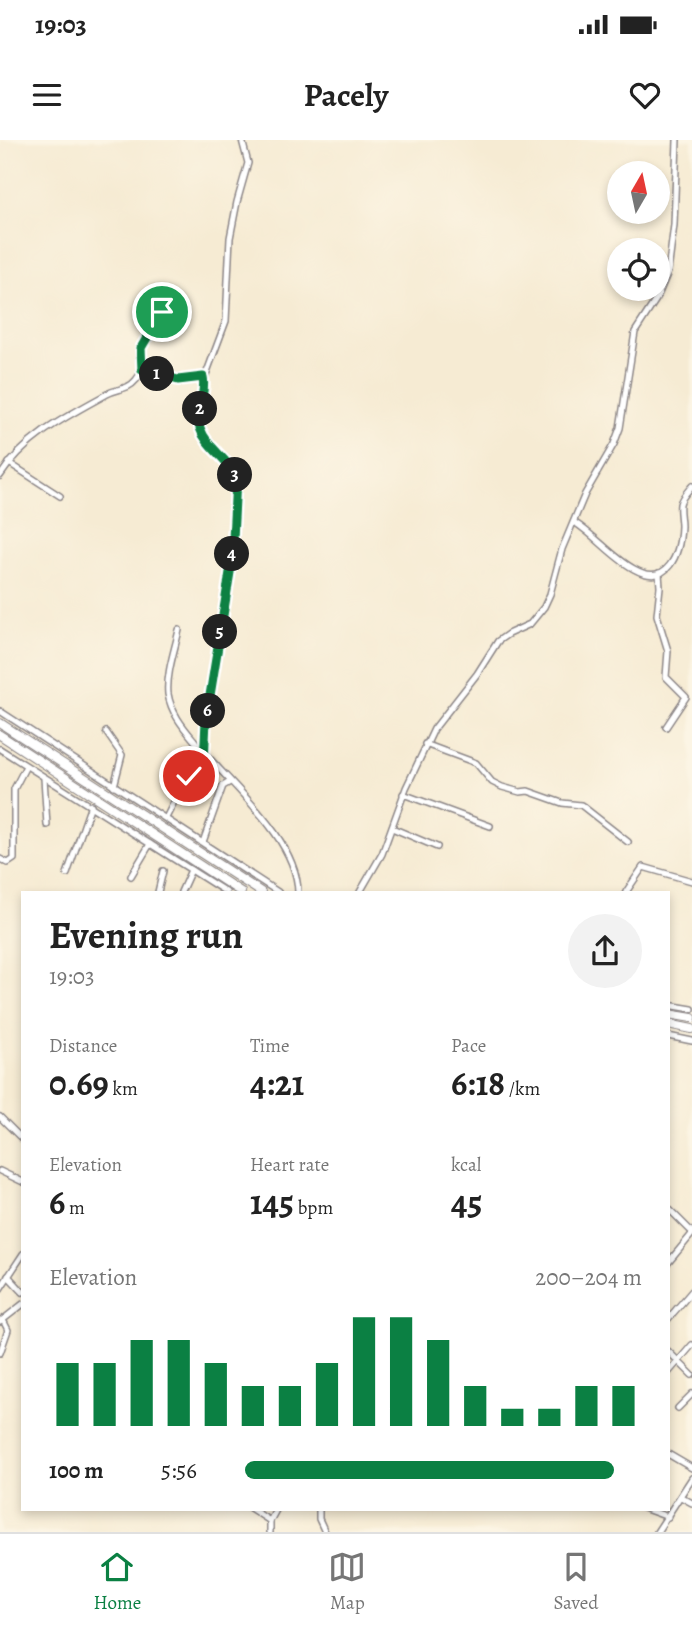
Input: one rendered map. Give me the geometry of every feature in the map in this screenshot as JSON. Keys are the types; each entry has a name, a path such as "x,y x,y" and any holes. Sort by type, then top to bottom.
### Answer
{"highway":[{"path":"0,723 259,891"},
{"path":"0,735 239,891"},
{"path":"670,1014 692,1018"},
{"path":"670,1024 692,1029"}],"street":[{"path":"166,818 186,778 202,766 205,755 208,712 232,560 237,485 232,467 214,450 200,429 198,420 204,380 226,321 230,238 248,163 242,140"},
{"path":"361,891 382,853 403,794 425,744 443,715 477,674 498,641 530,624 539,615 550,594 560,556 585,494 618,435 635,332 651,308 668,272 674,225 677,140"},
{"path":"0,476 29,442 52,425 136,381 142,370 141,348 162,312"},
{"path":"142,370 172,379 199,376 204,380"},
{"path":"9,464 60,496"},
{"path":"575,522 630,567 641,573 659,573 669,568 674,558 681,526 680,505 692,486"},
{"path":"659,573 657,615 668,651 666,677 686,696 666,727"},
{"path":"179,630 168,693 176,718 280,842 295,873 298,891"},
{"path":"0,711 276,891"},
{"path":"106,732 122,755 114,786"},
{"path":"425,744 476,762 492,782 502,787 520,792 528,791 562,803 581,806 628,842"},
{"path":"0,749 224,891"},
{"path":"0,859 8,863 14,859 14,789 26,766"},
{"path":"44,778 47,825"},
{"path":"203,842 223,786 230,782"},
{"path":"403,794 490,826"},
{"path":"67,874 91,805"},
{"path":"392,828 437,847"},
{"path":"131,876 150,844"},
{"path":"627,891 643,867 692,881"},
{"path":"181,891 191,870"},
{"path":"158,891 163,871"},
{"path":"211,891 215,885"},
{"path":"670,1005 692,1009"},
{"path":"670,1036 692,1041"},
{"path":"0,1117 21,1138"},
{"path":"0,1171 21,1181"},
{"path":"670,1210 692,1233 670,1260"},
{"path":"0,1289 21,1257"},
{"path":"8,1276 21,1290"},
{"path":"670,1317 692,1291"},
{"path":"0,1353 8,1331 2,1321 21,1306"},
{"path":"670,1371 692,1345"},
{"path":"670,1353 692,1376"},
{"path":"678,1408 692,1394"},
{"path":"670,1455 692,1468"},
{"path":"657,1532 692,1478"},
{"path":"681,1497 692,1503"},
{"path":"255,1511 270,1521"},
{"path":"270,1532 270,1521 275,1511"},
{"path":"319,1511 319,1520 325,1532"},
{"path":"651,1511 667,1517"}],"route":[{"path":"162,312 141,348 142,370 178,380 203,377 198,420 200,429 214,450 232,467 236,478 232,560 206,720 204,763 189,776"}]}
